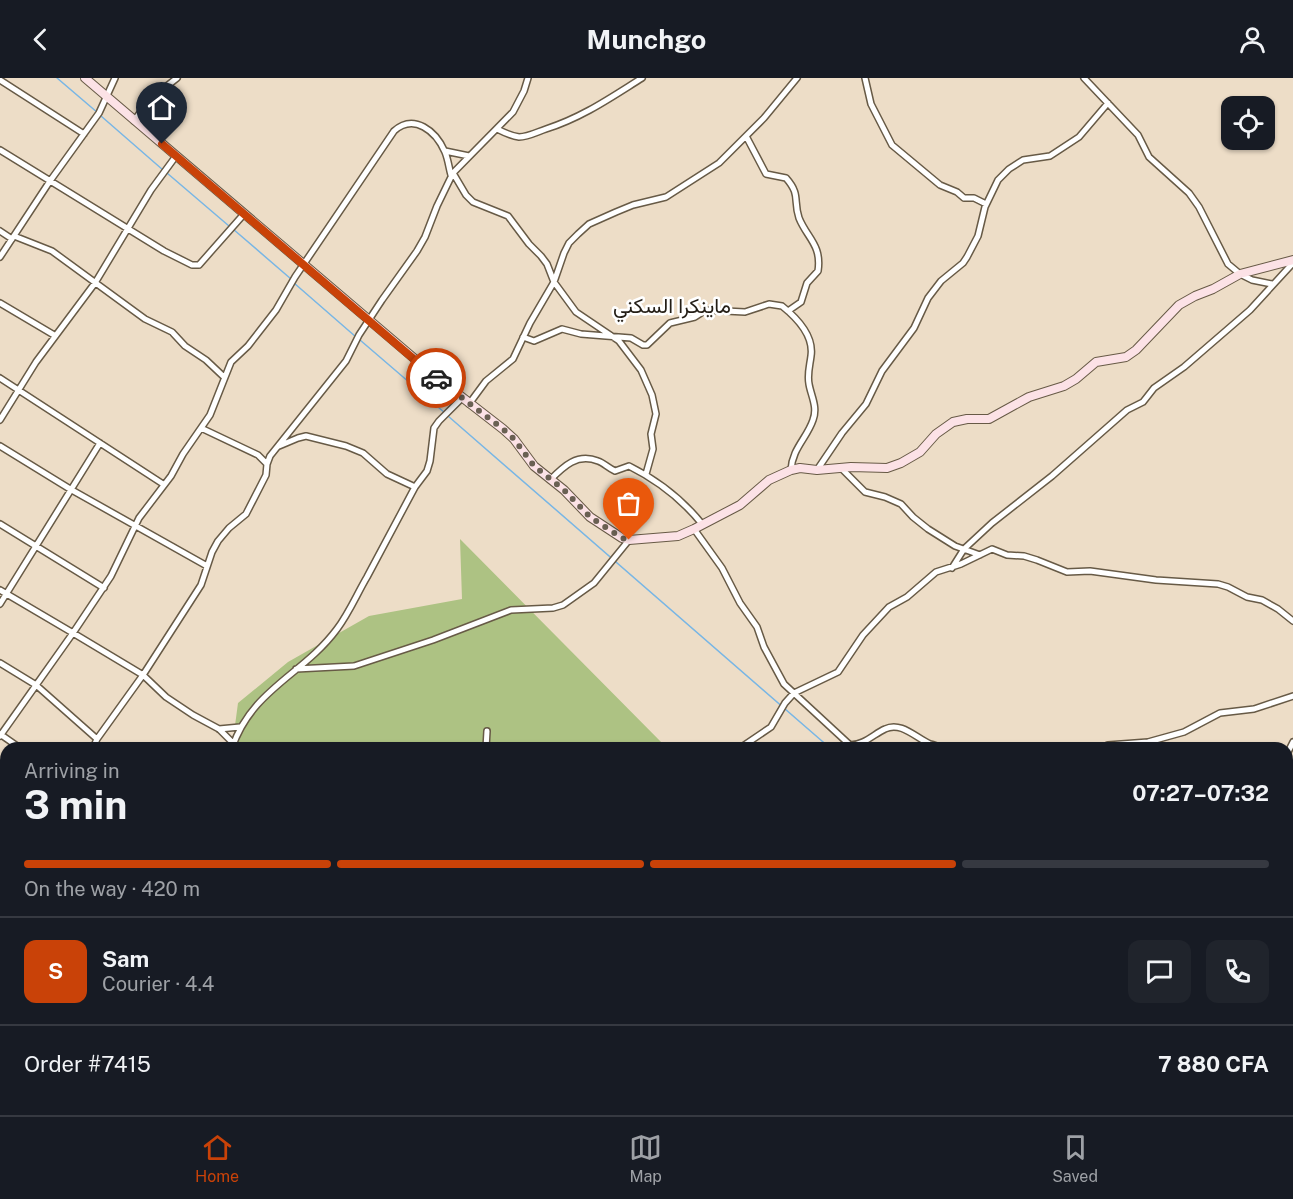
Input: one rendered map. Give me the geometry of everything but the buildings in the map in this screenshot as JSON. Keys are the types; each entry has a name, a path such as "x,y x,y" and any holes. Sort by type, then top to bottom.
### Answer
{"street":[{"path":"85,78 370,321 469,404 503,429 514,439 534,466 564,490 590,517 622,538 629,540 678,536 740,505 769,480 791,470 895,466 914,457 936,434 953,422 967,419 989,420 1029,397 1064,386 1096,362 1126,357 1136,350 1179,305 1240,274 1293,261"},
{"path":"0,258 50,181 99,113 115,78"},
{"path":"134,121 149,100 177,78"},
{"path":"96,742 143,675 201,585 212,552 223,534 246,514 266,475 270,456 346,361 359,335 425,237 452,174 513,112 528,78"},
{"path":"497,129 519,137 545,130 591,111 642,78"},
{"path":"469,404 486,381 513,359 554,282 569,243 589,224 633,205 666,196 719,163 764,118 797,78"},
{"path":"865,78 871,104 892,145 940,185 957,192 964,198 974,198 986,204"},
{"path":"1084,78 1138,135 1149,157 1189,193 1199,207 1228,264 1252,280 1272,284"},
{"path":"0,80 84,134"},
{"path":"818,470 866,404 882,371 914,328 928,298 941,281 967,257 978,236 986,204 995,183 1009,169 1028,159 1055,154 1079,137 1108,103"},
{"path":"0,735 104,588 135,524 171,476 210,415 231,362 248,346 276,310 303,264 399,126 408,123 425,127 445,151 452,174 466,195 473,202 508,216 547,264 554,282 581,317 613,337 641,370 656,414 651,434 653,448 646,474"},
{"path":"746,136 766,174 786,178 795,190 800,219 817,248 818,271 807,282 801,302 788,310"},
{"path":"0,150 164,251 196,266 200,265 244,214"},
{"path":"445,151 469,156"},
{"path":"0,420 54,335 94,283 151,190 176,156"},
{"path":"0,231 52,251 145,319 172,332 185,346 206,360 224,377"},
{"path":"952,568 964,549 992,523 1052,476 1124,413 1143,402 1154,388 1184,367 1250,310 1293,261"},
{"path":"0,303 54,335"},
{"path":"523,337 534,341 562,329 581,334 631,338 646,345 670,323 695,317 706,310 745,312 769,304 777,304 788,310 805,330 812,353 808,382 815,407 813,421 794,453 791,470"},
{"path":"0,378 163,484"},
{"path":"234,742 251,709 316,652 337,629 415,487 427,471 434,428 439,420 462,398"},
{"path":"201,428 258,456 267,464"},
{"path":"278,446 306,436 346,446 363,453 387,474 415,487"},
{"path":"0,604 100,443"},
{"path":"0,446 70,489 207,566"},
{"path":"258,456 270,456"},
{"path":"550,480 570,462 578,459 597,460 615,471 629,466 646,474 674,495 702,524"},
{"path":"840,467 865,492 901,504 921,525 955,546 980,555"},
{"path":"0,524 104,588"},
{"path":"694,529 722,568 740,603 757,627 764,647 784,684 847,742"},
{"path":"296,669 354,666 433,640 511,610 553,608 563,605 594,583 629,540"},
{"path":"749,742 771,727 785,703 794,693 838,672 863,635 889,606 907,597 936,572 952,568 992,549 1007,555 1024,556 1067,572 1090,571 1218,585 1247,597 1262,600 1293,621"},
{"path":"0,590 143,675 166,697 193,716 219,729 229,742"},
{"path":"0,663 36,685 97,739"},
{"path":"1148,742 1184,732 1220,713 1254,709 1293,696"},
{"path":"219,729 240,727"},
{"path":"862,742 888,727 908,730 927,742"},
{"path":"486,742 487,731"}],"green space":[{"path":"460,539 661,742 233,742 238,703 288,662 369,616 462,599"}],"waterway":[{"path":"57,78 98,113"},
{"path":"101,116 163,170"},
{"path":"167,173 229,226"},
{"path":"233,229 291,279"},
{"path":"294,283 356,337"},
{"path":"360,340 445,413"},
{"path":"448,416 823,742"}],"way so far":[{"path":"436,378 503,429 514,439 534,466 564,490 590,517 622,538 629,540"}],"district":[{"name":"ماينكرا السكني","path":"672,305"}],"route":[{"path":"162,144 436,378"}]}
